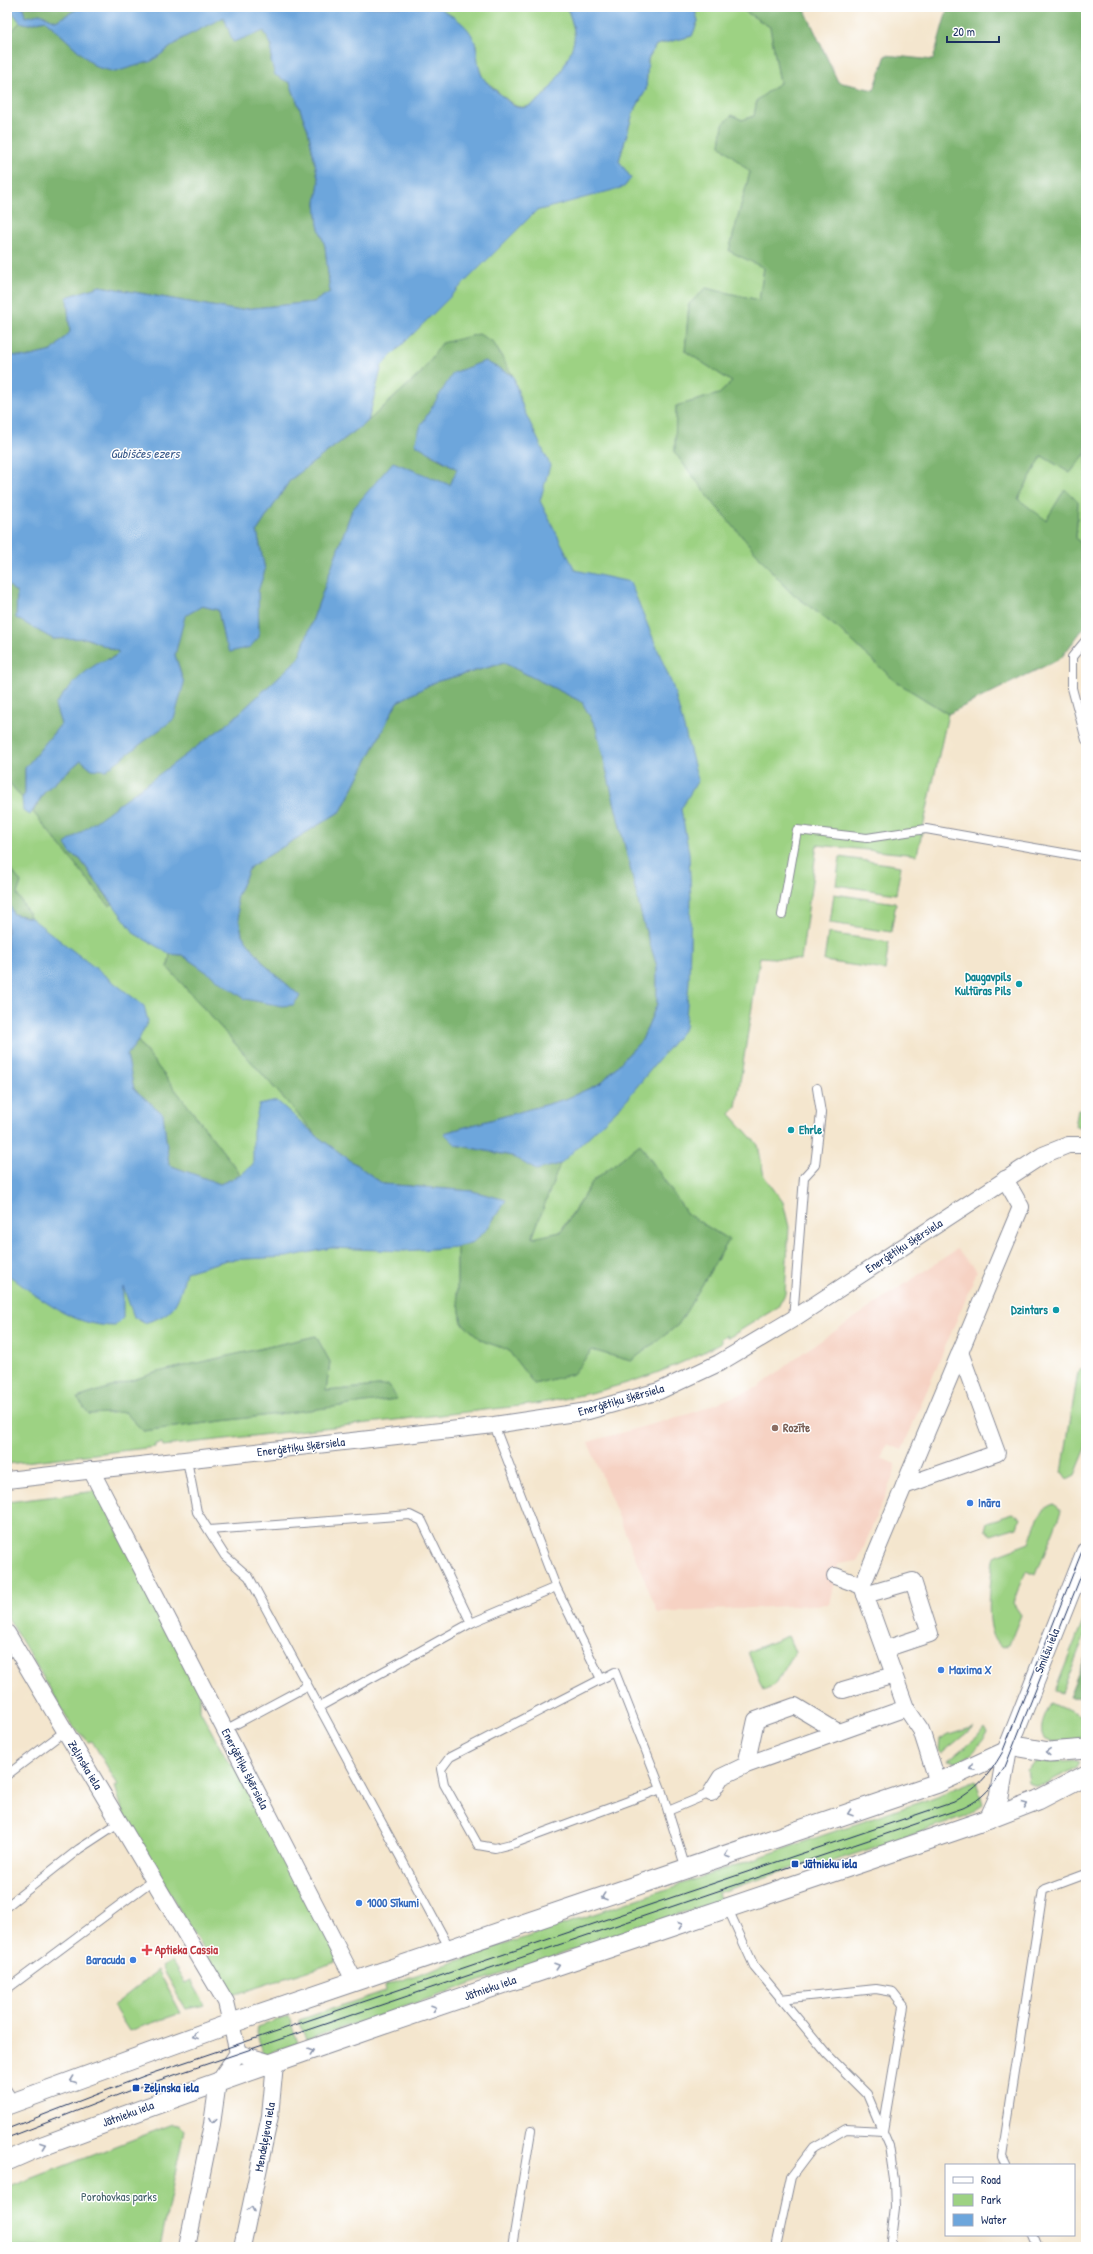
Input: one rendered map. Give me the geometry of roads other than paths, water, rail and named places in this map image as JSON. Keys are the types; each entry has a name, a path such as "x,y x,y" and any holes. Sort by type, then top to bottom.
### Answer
{"street":[{"name":"Enerģētiķu šķērsiela","path":"7,1480 494,1425 588,1411 659,1391 719,1363 793,1319 1005,1179 1044,1155 1068,1145 1086,1145"},
{"path":"938,1783 921,1730 906,1708 864,1590 904,1486 1021,1207 1005,1179"},
{"path":"904,1486 997,1453 960,1352"},
{"name":"Enerģētiķu šķērsiela","path":"91,1470 355,1982"},
{"name":"Smilšu iela","path":"989,1819 999,1797 1008,1748 1086,1552"},
{"path":"835,1576 864,1590 913,1581 930,1634 885,1649"},
{"name":"Zeļinska iela","path":"8,1638 120,1822 226,2002 232,2023"},
{"path":"843,1690 894,1675"},
{"path":"746,1765 756,1720 795,1706 838,1732"},
{"path":"711,1794 721,1777 746,1765 906,1708"},
{"path":"10,2099 938,1783 1008,1748 1049,1752 1086,1749"},
{"name":"Jātnieku iela","path":"7,2161 32,2150 218,2082 275,2064 514,1980 728,1909 989,1819 1038,1800 1086,1775"},
{"path":"187,2247 212,2124 218,2082 238,2053 232,2023"},
{"path":"238,2053 275,2064"},
{"name":"Mendeļejeva iela","path":"242,2247 270,2116 275,2064"}],"lane":[{"path":"1086,640 1072,657 1072,688 1084,727 1086,740"},
{"path":"782,915 797,830 867,838 926,829 1086,857"},
{"path":"793,1319 804,1177 815,1165 821,1113 817,1088"},
{"path":"494,1425 556,1587 601,1679"},
{"path":"188,1460 197,1512 225,1556 249,1577 450,1949"},
{"path":"209,1530 410,1515 422,1521 471,1623"},
{"path":"319,1707 471,1623 556,1587"},
{"path":"661,1789 515,1843 495,1848 478,1845 444,1784 441,1769 450,1757 615,1672 661,1789 686,1869"},
{"path":"225,1730 307,1686"},
{"path":"7,1775 65,1731"},
{"path":"668,1811 711,1794"},
{"path":"7,1906 79,1849 120,1822"},
{"path":"1006,2164 1002,2157 1043,1890 1086,1874"},
{"path":"7,1989 153,1880"},
{"path":"728,1909 754,1966 828,2055 867,2094 889,2146 894,2180 895,2208 890,2247"},
{"path":"780,1999 876,1989 893,1992 904,2006 883,2131"},
{"path":"776,2247 791,2177 813,2148 846,2129 883,2131"},
{"path":"512,2247 531,2132"},
{"path":"1033,2236 1038,2247"}],"water":[{"name":"Gubiščes ezers","path":"11,7 23,7 25,17 40,14 56,21 81,7 438,7 464,25 473,37 476,44 480,70 486,81 511,104 521,108 531,105 542,98 560,74 567,61 574,40 574,32 567,7 694,7 698,21 692,36 656,45 648,59 646,90 633,113 619,161 631,178 624,187 536,211 382,365 368,421 290,480 257,531 265,570 258,591 259,637 250,647 230,652 224,640 218,610 202,606 185,616 175,655 184,683 174,719 106,770 92,769 81,760 45,791 30,815 23,810 22,798 25,794 25,768 61,724 55,705 83,674 97,664 114,657 119,652 86,638 53,639 16,618 17,593 7,584 7,355 27,357 52,351 70,332 67,297 100,286 234,310 314,302 330,292 325,246 318,225 316,203 319,182 308,130 290,83 275,75 271,61 272,46 264,31 233,42 224,17 183,38 152,61 115,72 96,67 45,20 29,24 20,22 11,10"},
{"path":"485,361 513,376 523,408 550,465 540,501 575,570 630,582 673,687 698,780 681,809 689,853 691,900 689,982 685,1028 621,1106 560,1164 536,1170 512,1156 456,1145 444,1133 566,1099 601,1083 642,1040 657,1004 657,966 644,925 596,727 582,702 504,663 435,682 397,702 341,811 250,867 236,898 242,935 266,966 300,996 293,1005 282,1006 245,999 182,955 170,954 135,934 80,859 71,854 65,844 230,722 299,658 352,510 393,462 450,485 457,469 415,444 421,425 453,373"},
{"path":"7,896 13,914 31,918 144,1006 148,1021 138,1041 127,1055 134,1089 163,1114 169,1165 220,1184 241,1175 253,1164 253,1132 259,1105 277,1101 318,1137 383,1184 472,1191 506,1200 487,1229 473,1242 457,1247 404,1251 331,1248 287,1257 227,1260 186,1272 178,1299 170,1311 144,1323 134,1317 123,1287 123,1318 115,1326 99,1325 84,1321 57,1309 32,1293 7,1274"}],"tram line":[{"path":"7,2129 144,2076 954,1802 969,1792 987,1775 1002,1753 1086,1541"},
{"path":"7,2138 136,2088 963,1808 982,1796 1005,1767 1086,1563"}],"place":[{"name":"Daugavpils Kultūras Pils","path":"1019,984"},
{"name":"Ehrle","path":"791,1130"},
{"name":"Dzintars","path":"1056,1310"},
{"name":"Rozīte","path":"775,1428"},
{"name":"Ināra","path":"970,1503"},
{"name":"Maxima X","path":"941,1670"},
{"name":"Jātnieku iela","path":"795,1864"},
{"name":"1000 Sīkumi","path":"359,1903"},
{"name":"Aptieka Cassia","path":"147,1950"},
{"name":"Baracuda","path":"133,1960"},
{"name":"Zeļinska iela","path":"136,2088"}],"park label":[{"name":"Porohovkas parks","path":"119,2197"}]}
